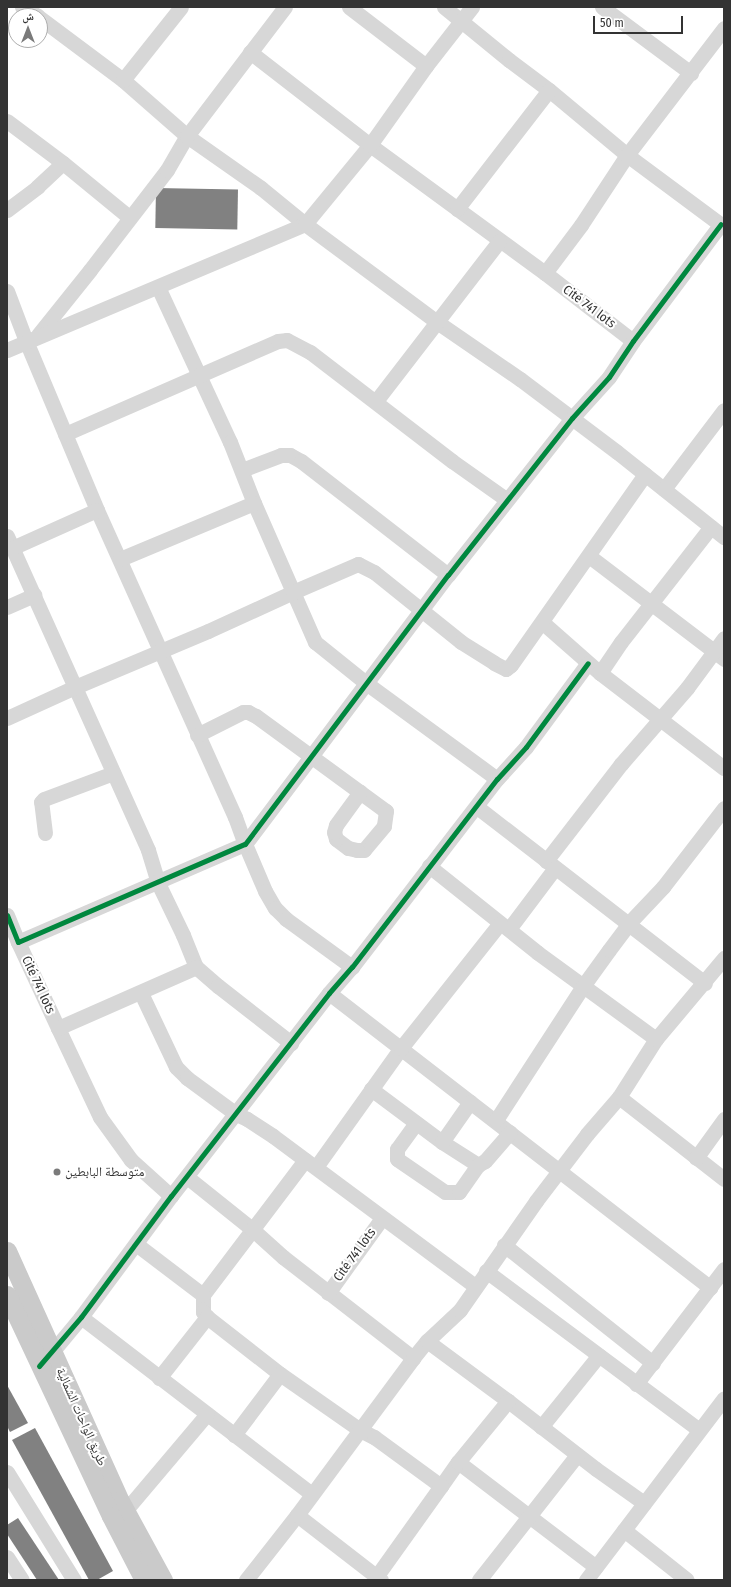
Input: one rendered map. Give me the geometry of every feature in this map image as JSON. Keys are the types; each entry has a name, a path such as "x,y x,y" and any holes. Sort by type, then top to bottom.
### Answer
{"main road":[{"name":"طريق الواحات الشمالية","path":"7,1251 125,1511 163,1580"},
{"name":"طريق الواحات الشمالية","path":"7,1295 39,1366 111,1516 144,1580"}],"street":[{"path":"122,80 181,7"},
{"path":"31,339 90,270 129,217 167,170 187,136 285,7"},
{"path":"349,7 426,66"},
{"path":"18,942 158,883 245,844 448,575 572,418 609,377 633,341 722,226 627,155 549,90 509,60 444,7"},
{"path":"7,350 305,224 370,145 426,66 462,22 472,7"},
{"path":"602,7 691,73"},
{"path":"48,24 122,80 187,136 261,188 305,224 437,322 520,379 645,474 724,537"},
{"path":"545,273 581,225 627,155 724,28"},
{"name":"Cité 741 lots","path":"250,52 370,145 499,241 545,273 633,341"},
{"path":"457,209 549,90"},
{"path":"7,121 63,163 129,217"},
{"path":"7,210 37,187 63,163"},
{"path":"376,401 499,241"},
{"path":"158,287 242,470 254,504 315,642 366,683 497,779"},
{"path":"7,291 31,339 65,434 97,510 162,650 197,735 235,817 245,844 274,908 300,931 352,967"},
{"path":"65,434 278,341 287,340 310,352 376,401 452,461 507,500"},
{"path":"664,489 724,410"},
{"path":"242,470 280,455 290,455 301,461 448,575"},
{"path":"7,718 358,564 374,572 422,609 461,642 494,663 506,668 511,665 542,622 645,474"},
{"path":"120,559 254,504"},
{"path":"97,510 10,542 148,850 158,883 183,935 196,967 291,1043"},
{"path":"600,673 621,642 652,605 711,527"},
{"path":"589,556 719,655"},
{"path":"7,607 34,595"},
{"path":"542,622 600,673 724,768"},
{"path":"441,1486 374,1437 360,1430 280,1374 207,1317 201,1306 203,1295 252,1229 311,1163 371,1089 401,1048 505,926 551,864 621,764 687,688 719,655 724,638"},
{"path":"39,1366 80,1317 136,1244 170,1196 187,1177 329,993 352,967 429,866 477,807 497,779 526,747 588,663"},
{"path":"197,735 233,716 248,712 360,792"},
{"path":"45,833 41,802 44,799 113,773"},
{"path":"477,807 705,983"},
{"path":"496,1120 583,986 629,923 663,887 724,808"},
{"path":"429,866 583,986 656,1039"},
{"name":"Cité 741 lots","path":"7,915 18,942 100,1118 130,1160 170,1196"},
{"path":"246,1580 413,1358 427,1341 460,1310 536,1201 587,1134 619,1097 656,1039 705,983 724,958"},
{"path":"58,1028 141,993 196,967"},
{"path":"141,993 176,1067 187,1078 236,1114 247,1119 311,1163 382,1218 476,1286"},
{"path":"329,993 470,1102 496,1120 710,1288"},
{"path":"371,1089 442,1142 478,1165"},
{"path":"619,1097 724,1180"},
{"path":"442,1142 470,1102"},
{"path":"696,1158 724,1119"},
{"path":"416,1123 397,1149 397,1159 445,1192 459,1192 478,1165 485,1161 510,1132"},
{"path":"187,1177 252,1229 283,1257 413,1358"},
{"name":"Cité 741 lots","path":"328,1293 382,1218"},
{"path":"136,1244 203,1295"},
{"path":"504,1245 653,1363"},
{"path":"636,1384 724,1269"},
{"path":"486,1271 699,1430"},
{"path":"80,1317 312,1494"},
{"path":"159,1378 207,1317"},
{"path":"427,1341 508,1401 577,1455 644,1503"},
{"path":"540,1427 599,1356"},
{"path":"234,1435 280,1374"},
{"path":"586,1580 724,1398"},
{"path":"297,1514 370,1576 441,1486 458,1462 508,1401"},
{"path":"125,1511 207,1414"},
{"path":"479,1580 577,1455"},
{"path":"458,1462 596,1567"},
{"path":"9,1480 74,1580"},
{"path":"624,1530 687,1580"},
{"path":"7,1556 22,1580"}],"building":[{"path":"156,188 238,189 237,229 155,228"},
{"path":"7,1385 28,1423 10,1432 7,1426"},
{"path":"35,1428 113,1571 97,1580 89,1580 12,1440"},
{"path":"18,1518 59,1580 37,1580 7,1534 7,1525"}],"cycle path":[{"path":"7,915 18,942 245,844 448,575 572,418 609,377 633,341 721,224"},
{"path":"39,1366 81,1317 171,1196 329,993 352,967 497,779 526,747 588,663"}],"place":[{"name":"متوسطة البابطين","path":"57,1172"}]}
